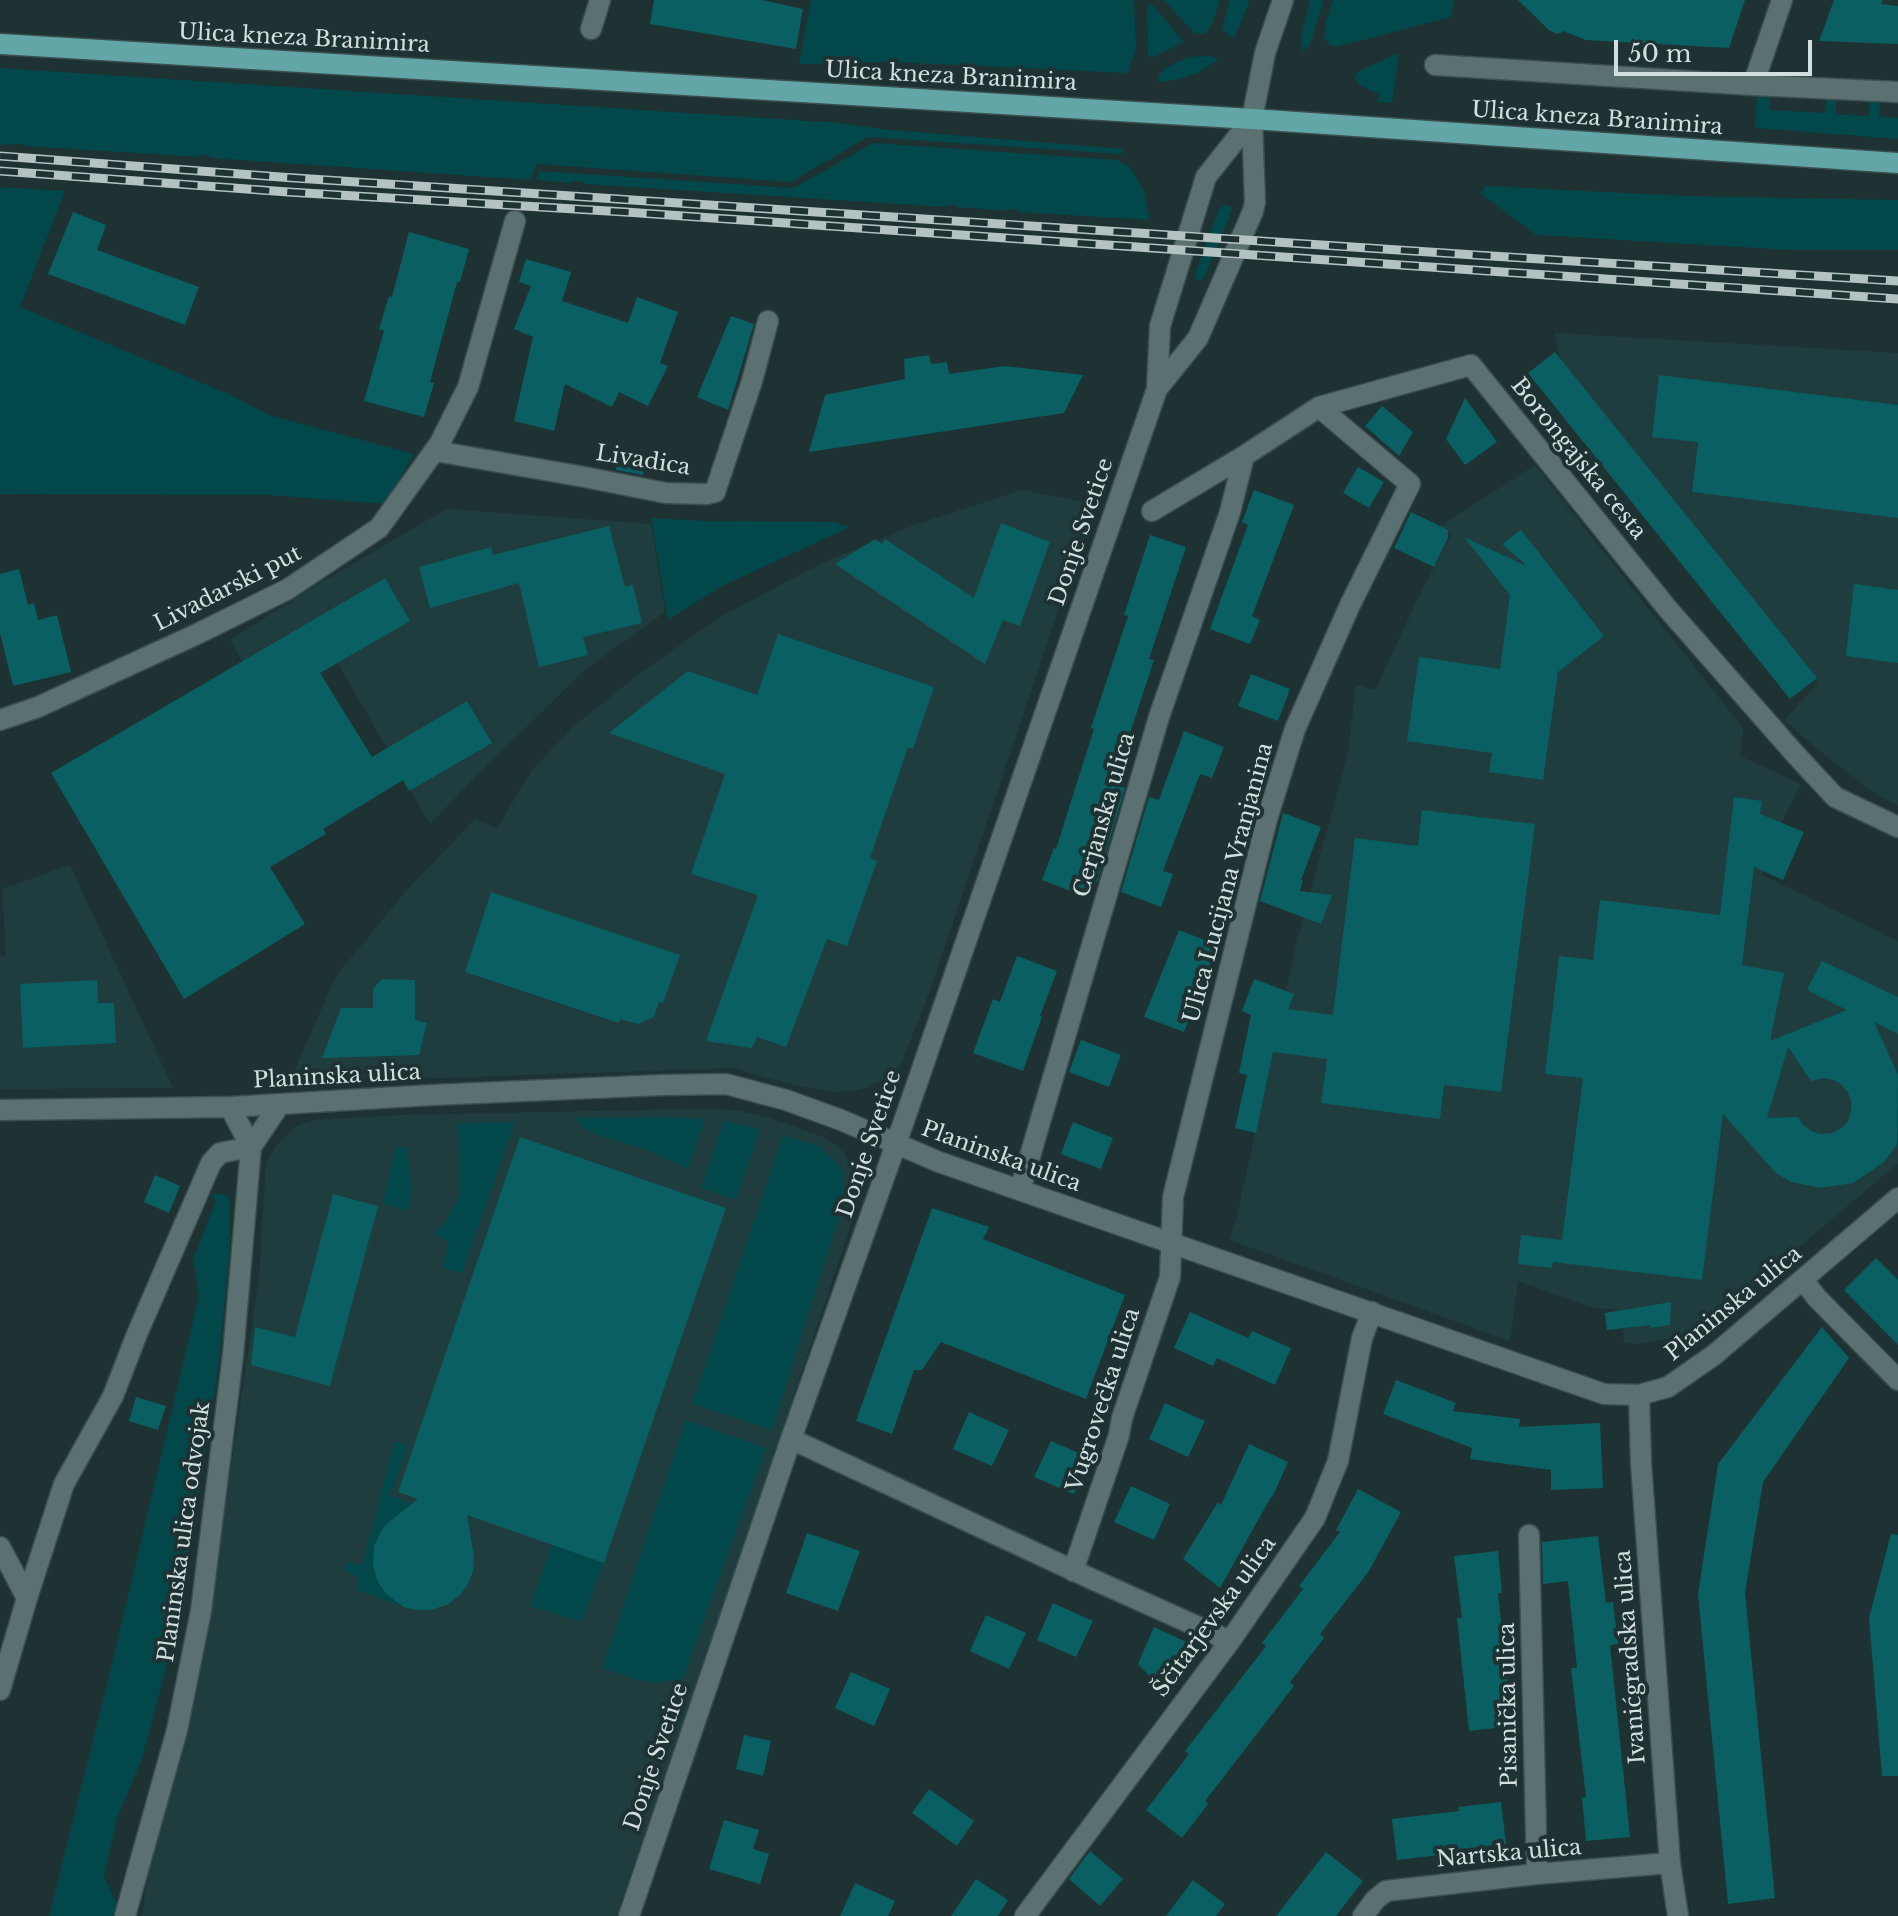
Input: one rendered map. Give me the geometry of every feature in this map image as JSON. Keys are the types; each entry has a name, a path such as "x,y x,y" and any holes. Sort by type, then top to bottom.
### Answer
{"main road":[{"name":"Ulica kneza Branimira","path":"0,44 1252,119 1898,163"}],"street":[{"path":"591,29 600,0"},
{"path":"1252,119 1265,53 1283,0"},
{"path":"1753,85 1782,0"},
{"path":"1435,65 1898,92"},
{"name":"Donje Svetice","path":"1157,389 1198,338 1253,211 1252,119"},
{"name":"Donje Svetice","path":"629,1916 791,1439 1157,389 1160,326 1206,177 1252,119"},
{"name":"Livadarski put","path":"0,720 52,700 195,635 288,589 379,528 435,451 468,387 515,221"},
{"name":"Livadica","path":"435,451 666,493 715,492 752,381 768,321"},
{"name":"Borongajska cesta","path":"1152,511 1319,407 1471,365 1667,608 1796,755 1835,797 1898,827"},
{"name":"Ulica Lucijana Vranjanina","path":"1170,1243 1173,1197 1267,819 1295,729 1350,605 1410,484 1319,407"},
{"name":"Cerjanska ulica","path":"1020,1190 1159,717 1230,512 1244,456"},
{"name":"Planinska ulica","path":"0,1110 230,1107 726,1084 786,1100 939,1162 1604,1394 1639,1395 1668,1387 1714,1355 1898,1198"},
{"name":"Planinska ulica odvojak","path":"125,1916 177,1730 201,1611 233,1355 251,1147 280,1104"},
{"path":"0,1690 64,1484 113,1396 211,1163 220,1153 251,1147 230,1107"},
{"name":"Vugrovečka ulica","path":"1073,1571 1170,1277 1170,1243"},
{"path":"1803,1280 1898,1380"},
{"name":"Ščitarjevska ulica","path":"1025,1916 1230,1641 1315,1518 1338,1461 1362,1338 1372,1312"},
{"name":"Ivanićgradska ulica","path":"1639,1395 1642,1478 1670,1863 1678,1916"},
{"path":"791,1439 1230,1641"},
{"name":"Pisanička ulica","path":"1529,1535 1537,1874"},
{"path":"0,1547 27,1598"},
{"name":"Nartska ulica","path":"1363,1916 1386,1891 1670,1863"}],"shaded area":[{"path":"811,0 1134,0 1136,49 1128,73 894,62 799,64"},
{"path":"1164,0 1220,0 1212,24 1204,35 1193,32"},
{"path":"1230,0 1250,0 1234,39 1223,30"},
{"path":"1310,0 1324,0 1311,41 1302,51 1301,38"},
{"path":"1333,0 1454,0 1451,17 1331,46 1324,39"},
{"path":"1151,3 1184,42 1151,58 1148,54 1147,7"},
{"path":"1399,53 1392,103 1378,102 1379,94 1361,86 1355,79 1357,73"},
{"path":"1204,56 1218,60 1198,73 1158,82 1163,70 1175,63"},
{"path":"0,68 841,123 1123,149 1122,154 868,137 791,182 537,164 530,180 201,155 0,145"},
{"path":"1759,94 1770,94 1770,110 1825,113 1827,97 1836,98 1836,114 1869,116 1870,97 1880,98 1879,116 1898,118 1898,139 1755,128"},
{"path":"873,143 1116,160 1130,167 1144,191 1150,220 956,205 945,207 584,184 573,180 572,183 536,180 540,171 794,188"},
{"path":"1485,186 1685,196 1898,200 1898,250 1791,250 1536,235 1481,194"},
{"path":"0,187 65,191 20,307 231,395 269,415 414,454 385,504 269,495 0,494"},
{"path":"1225,204 1232,210 1206,273 1202,280 1198,280 1195,274 1219,209"},
{"path":"1554,333 1898,353 1898,806 1871,791 1784,720 1818,683 1564,375"},
{"path":"1535,465 1743,728 1740,756 1801,784 1767,851 1762,875 1898,941 1898,1163 1697,1334 1639,1344 1624,1342 1621,1310 1593,1308 1518,1281 1510,1341 1230,1240 1296,945 1348,753 1356,685 1375,690 1452,534 1439,527"},
{"path":"1022,490 1094,504 931,988 900,1067 860,1090 833,1092 732,1068 290,1080 336,976 407,890 475,819 497,828 532,770 574,726 640,673 722,616 822,563 914,525"},
{"path":"446,509 651,524 665,612 587,668 430,824 338,663 267,703 230,640"},
{"path":"651,518 834,522 850,527 722,586 668,620"},
{"path":"70,865 173,1088 0,1089 0,957 6,956 2,889"},
{"path":"736,1110 824,1137 841,1149 851,1164 858,1204 616,1916 142,1916 151,1855 183,1740 208,1626 259,1277 266,1162 275,1147 296,1126 313,1120 400,1115"},
{"path":"576,1118 705,1119 688,1169 647,1150 597,1135 582,1127"},
{"path":"724,1121 760,1129 736,1200 701,1188"},
{"path":"515,1122 462,1274 442,1267 449,1241 433,1234 448,1219 460,1193 458,1123"},
{"path":"783,1135 821,1147 835,1161 843,1172 845,1197 772,1430 692,1404"},
{"path":"396,1147 407,1147 412,1193 408,1211 383,1204"},
{"path":"211,1194 229,1197 230,1246 219,1362 193,1532 167,1665 142,1759 117,1818 104,1877 118,1906 115,1916 49,1916 199,1296 193,1259 216,1201"},
{"path":"686,1420 766,1448 683,1679 656,1682 637,1680 602,1668"},
{"path":"395,1441 408,1446 390,1495 416,1506 374,1546 373,1564 377,1580 386,1594 404,1607 357,1590 359,1577 344,1569 346,1562 362,1565"},
{"path":"552,1545 604,1563 582,1622 530,1606"}],"building":[{"path":"654,0 762,0 803,9 796,49 650,24"},
{"path":"1518,0 1745,0 1729,48 1586,40 1563,31 1558,34 1550,31"},
{"path":"1834,0 1883,0 1881,4 1898,6 1898,44 1819,41"},
{"path":"73,212 106,225 97,250 199,287 185,325 48,274"},
{"path":"409,232 469,249 430,382 434,383 424,417 364,401 384,331 379,329 389,296 392,297"},
{"path":"526,259 571,272 562,301 628,323 637,297 678,312 660,363 668,366 648,406 619,392 612,407 565,384 554,431 514,421 533,337 514,329 531,286 519,282"},
{"path":"731,316 754,324 728,410 697,397"},
{"path":"1555,352 1817,678 1790,699 1528,373"},
{"path":"929,355 931,364 947,362 949,374 1005,366 1083,375 1064,413 809,452 825,395 905,379 904,359"},
{"path":"1659,375 1898,405 1898,518 1692,492 1698,442 1652,437"},
{"path":"1465,398 1497,442 1465,465 1446,439"},
{"path":"1382,406 1413,432 1399,456 1365,426"},
{"path":"616,455 644,455 643,475 616,470"},
{"path":"1358,467 1384,482 1369,508 1343,493"},
{"path":"1254,490 1294,505 1252,616 1260,620 1250,644 1210,629 1248,525 1242,522"},
{"path":"1411,512 1448,530 1448,538 1434,567 1394,548"},
{"path":"1001,523 1050,542 1020,626 1003,620 985,664 835,564 875,539 882,544 885,539 974,598"},
{"path":"609,526 625,587 633,585 642,623 583,637 588,655 539,667 519,583 430,608 419,567 491,547 493,555"},
{"path":"1521,530 1604,636 1558,672 1543,780 1489,772 1492,753 1407,741 1419,657 1500,669 1510,595 1464,537 1524,565 1502,544"},
{"path":"1150,535 1186,547 1149,659 1154,660 1117,773 1120,774 1117,785 1125,788 1097,882 1088,879 1081,895 1042,880 1056,849 1094,729 1091,728 1128,616 1124,615"},
{"path":"19,569 28,605 34,603 38,620 57,615 71,672 13,686 0,633 0,574"},
{"path":"385,578 410,621 320,673 372,757 467,701 492,743 409,791 403,780 323,829 326,834 270,867 305,924 184,999 51,773"},
{"path":"1854,584 1898,590 1898,663 1846,656"},
{"path":"778,634 934,687 913,749 908,747 870,858 877,861 847,946 827,939 786,1047 757,1037 752,1048 706,1041 758,895 691,874 725,774 609,733 688,671 757,695"},
{"path":"1251,674 1290,689 1278,721 1238,706"},
{"path":"1184,731 1224,747 1212,778 1200,774 1163,871 1173,874 1161,907 1121,892 1149,797 1159,800"},
{"path":"1734,797 1762,801 1760,814 1804,832 1783,880 1754,867 1742,965 1784,973 1770,1041 1847,1010 1807,990 1822,961 1898,997 1898,1034 1874,1022 1898,1075 1897,1144 1884,1162 1853,1183 1820,1188 1792,1182 1777,1174 1723,1114 1702,1280 1553,1262 1552,1268 1518,1264 1521,1235 1562,1240 1583,1078 1545,1074 1559,956 1593,960 1600,900 1720,915","holes":["1788,1047 1811,1081 1824,1078 1833,1080 1847,1091 1851,1112 1842,1128 1833,1133 1820,1134 1803,1125 1798,1117 1767,1118"]},
{"path":"1422,810 1535,824 1501,1092 1444,1085 1440,1119 1321,1103 1327,1059 1273,1052 1256,1133 1235,1128 1247,1075 1239,1073 1251,1015 1242,1011 1254,979 1294,994 1288,1009 1333,1015 1355,838 1418,846"},
{"path":"1283,813 1321,827 1301,880 1300,891 1332,895 1321,924 1260,901"},
{"path":"491,892 680,955 663,1003 659,1002 654,1017 638,1024 620,1019 619,1023 465,972"},
{"path":"1179,930 1218,945 1184,1032 1144,1017"},
{"path":"1017,956 1057,971 1023,1071 973,1053 993,999 1000,1002"},
{"path":"382,979 415,980 415,1020 427,1023 419,1055 322,1058 341,1008 373,1008 373,989"},
{"path":"97,980 98,1003 114,1003 116,1043 23,1048 20,984"},
{"path":"1081,1040 1121,1055 1109,1087 1069,1072"},
{"path":"1073,1122 1113,1138 1101,1169 1061,1154"},
{"path":"520,1137 726,1208 604,1563 467,1515 474,1557 468,1584 447,1605 430,1610 404,1607 386,1594 377,1580 373,1564 374,1546 388,1523 418,1499 398,1492"},
{"path":"155,1175 180,1186 169,1213 144,1202"},
{"path":"333,1194 378,1206 330,1386 251,1365 255,1327 295,1337"},
{"path":"932,1208 989,1227 983,1239 1125,1295 1086,1399 941,1342 922,1370 914,1370 892,1434 856,1421"},
{"path":"1876,1258 1898,1280 1898,1345 1844,1290"},
{"path":"1671,1302 1670,1325 1607,1330 1605,1313"},
{"path":"1190,1312 1248,1338 1252,1331 1291,1348 1275,1385 1217,1358 1213,1366 1174,1348"},
{"path":"1822,1327 1849,1358 1763,1482 1745,1593 1775,1898 1728,1904 1698,1594 1718,1464"},
{"path":"1396,1380 1456,1403 1453,1411 1520,1419 1519,1427 1600,1423 1603,1488 1551,1490 1551,1470 1470,1459 1472,1448 1383,1414"},
{"path":"136,1397 166,1406 158,1430 129,1421"},
{"path":"1165,1403 1205,1421 1188,1457 1149,1439"},
{"path":"969,1412 1009,1430 992,1466 953,1449"},
{"path":"1051,1441 1090,1458 1074,1494 1034,1477"},
{"path":"1249,1444 1288,1462 1272,1498 1220,1588 1183,1559 1218,1502 1221,1505"},
{"path":"1131,1486 1170,1504 1154,1540 1114,1522"},
{"path":"1358,1489 1401,1512 1369,1571 1320,1634 1324,1638 1290,1682 1294,1686 1205,1801 1208,1804 1182,1838 1146,1810 1189,1754 1185,1751 1266,1646 1262,1643 1303,1589 1299,1586 1340,1532 1336,1530"},
{"path":"807,1533 860,1551 838,1611 786,1593"},
{"path":"1891,1534 1898,1535 1898,1776 1882,1776 1869,1618"},
{"path":"1598,1536 1606,1603 1613,1602 1618,1644 1610,1645 1630,1837 1586,1841 1582,1798 1586,1797 1571,1668 1577,1668 1568,1581 1543,1584 1542,1542"},
{"path":"1498,1551 1502,1593 1498,1593 1512,1726 1469,1731 1457,1618 1462,1618 1454,1556"},
{"path":"1053,1603 1093,1621 1076,1657 1037,1640"},
{"path":"986,1615 1026,1633 1009,1669 970,1651"},
{"path":"1154,1627 1193,1645 1160,1687 1138,1664"},
{"path":"851,1672 890,1689 874,1726 835,1708"},
{"path":"744,1735 771,1741 763,1776 736,1769"},
{"path":"929,1789 974,1821 957,1846 912,1813"},
{"path":"1501,1802 1506,1844 1439,1851 1440,1855 1397,1860 1392,1819 1459,1811 1458,1807"},
{"path":"724,1820 759,1830 753,1849 769,1854 760,1884 709,1869"},
{"path":"1090,1851 1123,1879 1100,1906 1069,1879"},
{"path":"1326,1852 1363,1881 1336,1916 1276,1916"},
{"path":"976,1879 1008,1900 998,1916 951,1916"},
{"path":"1193,1880 1225,1904 1216,1916 1166,1916"},
{"path":"855,1883 895,1901 888,1916 840,1916"}],"railway":[{"path":"0,156 280,177 1898,281"},
{"path":"0,171 1898,299"}]}
